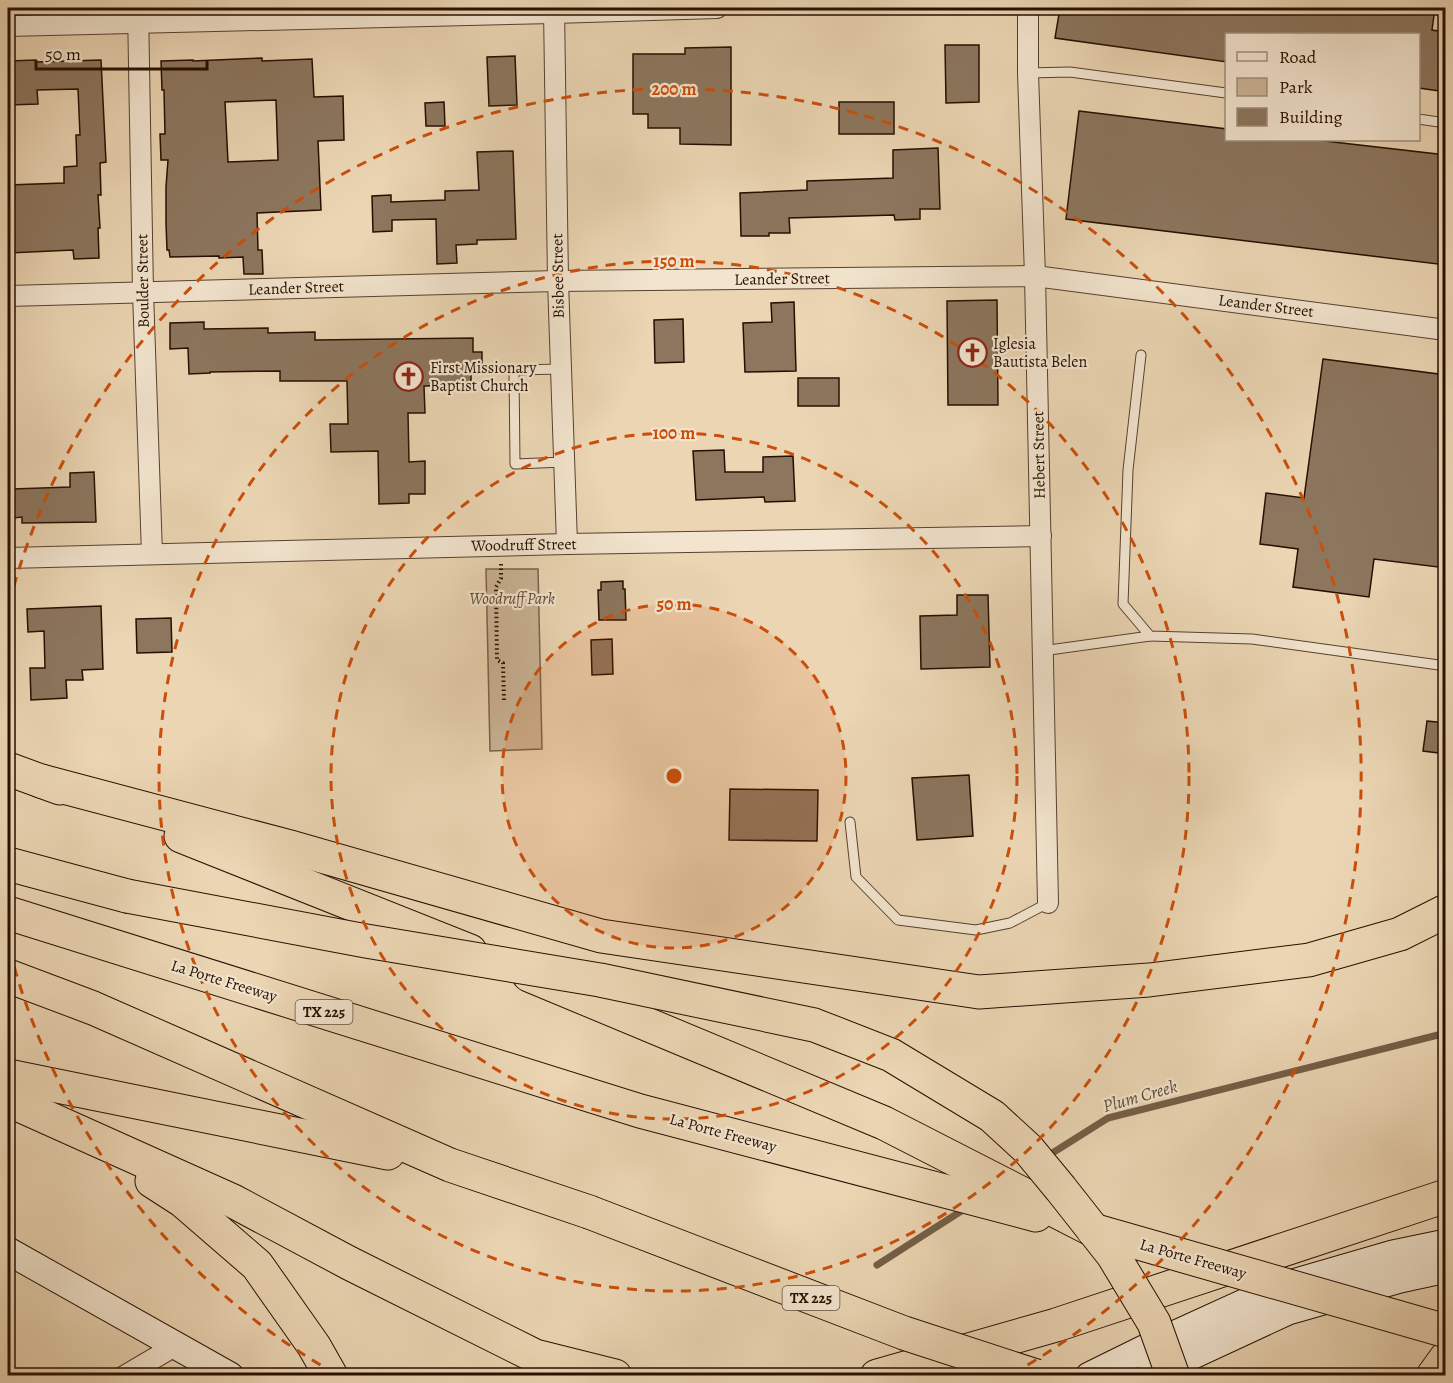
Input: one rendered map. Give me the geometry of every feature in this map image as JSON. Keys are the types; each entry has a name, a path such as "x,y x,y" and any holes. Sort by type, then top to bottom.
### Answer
{"highway":[{"path":"8,769 575,993 884,1123 1093,1230"},
{"path":"41,781 290,847 601,936 979,992 1149,980 1309,960 1400,934 1446,911"},
{"path":"8,864 127,896 366,941 600,980 814,1025 891,1055 992,1116 1028,1149 1113,1255 1154,1323 1173,1376"},
{"name":"La Porte Freeway","path":"8,913 640,1111 1093,1230 1446,1331"},
{"name":"TX 225","path":"8,976 93,1008 450,1165 589,1212 903,1333 1036,1376"},
{"path":"8,1076 450,1165"},
{"path":"8,1100 233,1201 349,1263 535,1356 615,1376"},
{"path":"66,1127 183,1201 257,1265 314,1346 331,1376"},
{"path":"877,1376 1056,1325 1446,1196"},
{"path":"935,1376 1056,1325"},
{"path":"1433,1376 1446,1358"}],"main road":[{"path":"1148,1376 1288,1311 1446,1243"},
{"path":"8,1251 230,1376"},
{"path":"1089,1376 1279,1287 1396,1266 1446,1269"}],"street":[{"path":"8,26 139,15 717,8"},
{"name":"Hebert Street","path":"1028,8 1048,903"},
{"name":"Bisbee Street","path":"554,10 558,281 567,544"},
{"name":"Boulder Street","path":"139,15 143,292 153,554"},
{"name":"Leander Street","path":"8,296 558,281 1035,276 1446,330"},
{"name":"Woodruff Street","path":"8,558 500,545 1041,536"},
{"path":"124,1376 175,1346"}],"lane":[{"path":"1028,73 1070,72 1225,93"},
{"path":"1420,119 1446,123"},
{"path":"1141,355 1128,470 1123,604 1150,636"},
{"path":"561,369 514,370 515,464 564,462"},
{"path":"1042,651 1150,636 1252,639 1446,666"},
{"path":"850,822 856,877 897,920 976,930 1010,923 1048,903"}],"path":[{"path":"500,545 501,578 496,587 497,660 503,663 504,701"}],"green space":[{"name":"Woodruff Park","path":"486,569 538,569 542,749 490,751"}],"building":[{"path":"1060,8 1435,8 1432,30 1446,32 1446,92 1420,88 1420,33 1225,33 1225,62 1055,38"},
{"path":"945,45 979,45 979,102 946,103"},
{"path":"731,47 731,145 680,144 680,128 648,128 648,114 633,114 633,54 685,54 685,48"},
{"path":"515,56 517,105 489,106 487,57"},
{"path":"262,58 262,61 312,59 314,97 343,96 344,140 318,141 321,210 257,213 258,250 262,250 263,274 244,274 243,257 170,257 169,250 167,250 168,160 161,160 160,134 165,134 161,61","holes":["276,100 278,160 228,162 225,102"]},
{"path":"36,60 36,62 101,60 106,162 100,163 99,258 74,259 73,250 9,253 8,185 64,183 64,167 77,166 76,135 80,135 78,89 37,90 38,104 8,105 8,61"},
{"path":"444,102 445,126 426,126 425,103"},
{"path":"839,102 894,102 894,134 839,134"},
{"path":"1079,111 1225,129 1225,141 1325,141 1446,155 1446,265 1066,219"},
{"path":"938,148 940,209 920,209 920,219 895,220 894,215 789,218 790,233 741,236 740,193 807,190 807,181 893,178 893,150"},
{"path":"513,151 516,239 477,240 477,244 456,245 457,263 437,264 436,219 392,220 392,231 373,232 372,196 391,195 391,202 445,200 445,191 479,190 477,152"},
{"name":"Iglesia Bautista Belen","path":"997,300 998,405 948,405 947,301"},
{"path":"794,302 796,371 745,372 743,323 772,322 771,303"},
{"path":"683,319 684,362 655,363 654,320"},
{"path":"204,322 204,329 268,328 268,333 315,332 315,340 473,338 473,352 482,352 482,370 471,370 471,385 424,386 425,413 408,413 409,462 425,461 425,494 409,494 409,503 379,504 378,451 331,452 330,424 348,424 347,381 280,381 280,371 189,374 188,348 170,349 170,323"},
{"path":"1323,359 1446,375 1446,568 1374,559 1369,597 1293,587 1298,549 1260,544 1266,493 1304,498"},
{"path":"798,378 839,378 839,406 798,406"},
{"path":"724,450 725,472 763,472 763,457 793,456 795,501 765,502 764,497 696,500 693,451"},
{"path":"94,472 96,522 22,523 22,517 14,518 13,489 70,487 70,473"},
{"path":"623,581 626,620 599,620 598,590 601,590 601,582"},
{"path":"957,595 988,595 990,667 921,669 920,616 957,615"},
{"path":"101,606 103,669 82,670 83,680 66,680 67,698 31,700 30,668 45,668 44,631 28,632 27,609"},
{"path":"171,618 172,652 137,653 136,619"},
{"path":"612,639 613,674 592,675 591,640"},
{"path":"1427,721 1446,723 1446,754 1423,751"},
{"path":"969,775 973,836 917,840 912,778"},
{"path":"730,789 818,790 817,841 729,840"}],"waterway":[{"name":"Plum Creek","path":"1046,1157 1108,1118 1446,1033"},
{"name":"Plum Creek","path":"877,1265 966,1208"}],"place":[{"name":"Iglesia Bautista Belen","path":"972,353"},
{"name":"First Missionary Baptist Church","path":"409,377"}]}
